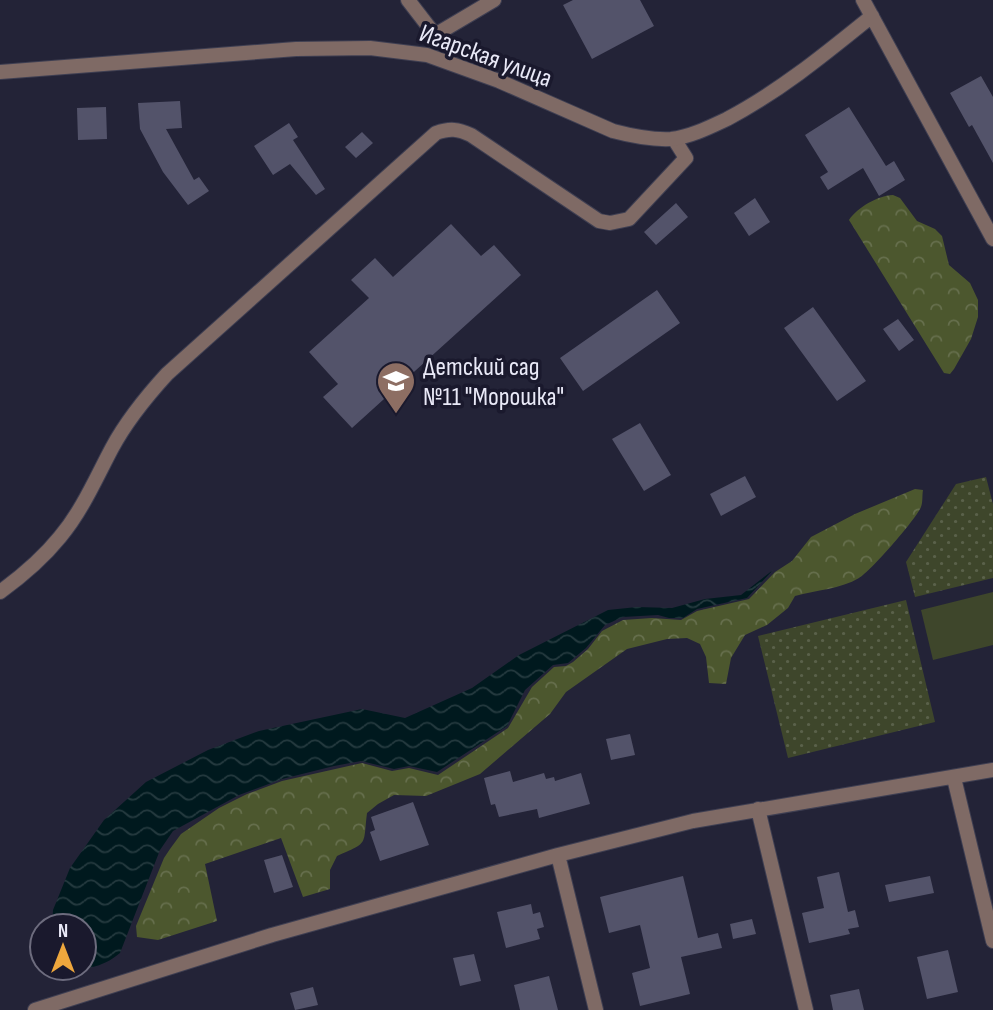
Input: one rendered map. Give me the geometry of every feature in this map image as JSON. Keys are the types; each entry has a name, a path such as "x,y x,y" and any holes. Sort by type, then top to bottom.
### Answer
{"street":[{"path":"408,0 435,35"},
{"path":"427,55 435,35 494,0"},
{"path":"863,0 993,239"},
{"name":"Игарская улица","path":"0,72 296,49 370,48 427,55 499,81 613,131 634,136 674,139 715,125 771,94 800,75 872,16"},
{"path":"0,592 17,580 62,536 128,422 160,382 204,339 436,133 459,129 471,135 599,221 610,223 629,219 686,158 674,139"},
{"path":"35,1010 286,931 558,855 693,821 993,770"},
{"path":"954,778 993,941"},
{"path":"758,809 806,1010"},
{"path":"558,855 596,1010"}],"green space":[{"path":"893,195 900,198 917,221 935,229 942,236 949,265 970,283 978,300 978,317 971,339 950,374 944,373 849,220 868,203"},
{"path":"986,477 993,504 993,578 915,597 906,562 956,484"},
{"path":"915,489 923,490 918,513 873,566 852,582 795,596 788,608 767,625 745,635 731,658 726,684 709,683 706,657 700,644 687,638 667,639 627,649 566,692 550,714 480,774 426,796 394,795 378,804 367,813 364,837 360,845 337,856 330,870 330,889 303,897 281,838 205,864 217,921 158,940 137,937 136,926 164,858 181,834 219,808 282,781 362,763 392,771 409,768 438,775 508,728 532,687 554,667 573,662 602,631 623,620 681,620 697,611 749,599 775,572 792,561 811,537 855,514"},
{"path":"993,592 993,645 933,660 921,610"},
{"path":"906,600 935,722 788,758 758,636"}],"water":[{"path":"773,570 747,598 697,609 683,618 658,615 623,617 605,625 586,648 568,663 553,665 525,690 507,726 437,772 409,766 394,769 361,761 334,766 282,779 239,795 173,831 160,850 120,953 106,962 98,965 98,912 53,912 70,868 104,820 146,782 208,750 259,731 362,709 405,718 472,688 519,655 608,610 672,608 705,599 741,595"}],"building":[{"path":"573,0 640,0 654,26 592,59 563,5"},
{"path":"981,76 993,97 993,163 950,93"},
{"path":"180,101 182,128 166,129 194,180 199,177 209,191 188,205 163,172 140,129 138,103"},
{"path":"106,107 107,139 78,140 77,108"},
{"path":"849,107 886,166 894,161 905,180 879,196 863,168 828,190 820,177 828,172 805,135"},
{"path":"289,123 298,137 293,140 325,189 316,195 290,164 273,175 254,146"},
{"path":"362,132 373,143 356,158 345,147"},
{"path":"755,198 770,222 749,236 734,213"},
{"path":"676,203 688,217 656,245 644,232"},
{"path":"451,224 481,256 494,245 521,275 352,428 323,397 338,384 309,352 369,298 351,280 375,258 393,277"},
{"path":"657,290 680,323 583,391 560,358"},
{"path":"813,307 866,381 837,401 784,328"},
{"path":"898,319 914,340 899,351 883,329"},
{"path":"640,423 671,475 644,491 612,439"},
{"path":"745,476 756,497 721,516 710,494"},
{"path":"630,734 635,755 611,760 606,739"},
{"path":"510,771 513,782 544,773 546,779 554,777 555,781 581,773 590,804 539,818 537,809 499,817 495,804 491,805 484,778"},
{"path":"413,802 429,845 380,861 370,832 375,830 371,817"},
{"path":"282,855 293,887 274,893 264,860"},
{"path":"839,872 848,912 855,910 859,927 848,929 850,934 809,943 802,913 824,908 817,877"},
{"path":"683,876 698,938 718,933 722,948 681,957 690,994 640,1006 632,973 650,968 640,925 609,933 600,897"},
{"path":"930,876 934,893 889,902 885,885"},
{"path":"531,904 533,914 540,912 544,927 537,929 540,939 506,948 497,912"},
{"path":"752,919 756,934 733,939 730,924"},
{"path":"948,950 958,992 927,999 917,957"},
{"path":"474,954 481,981 460,986 453,958"},
{"path":"549,976 558,1010 520,1010 514,985"},
{"path":"313,987 318,1005 295,1010 290,993"},
{"path":"859,989 864,1010 833,1010 830,995"}],"place":[{"name":"Детский сад №11 \"Морошка\"","path":"396,415"}]}
